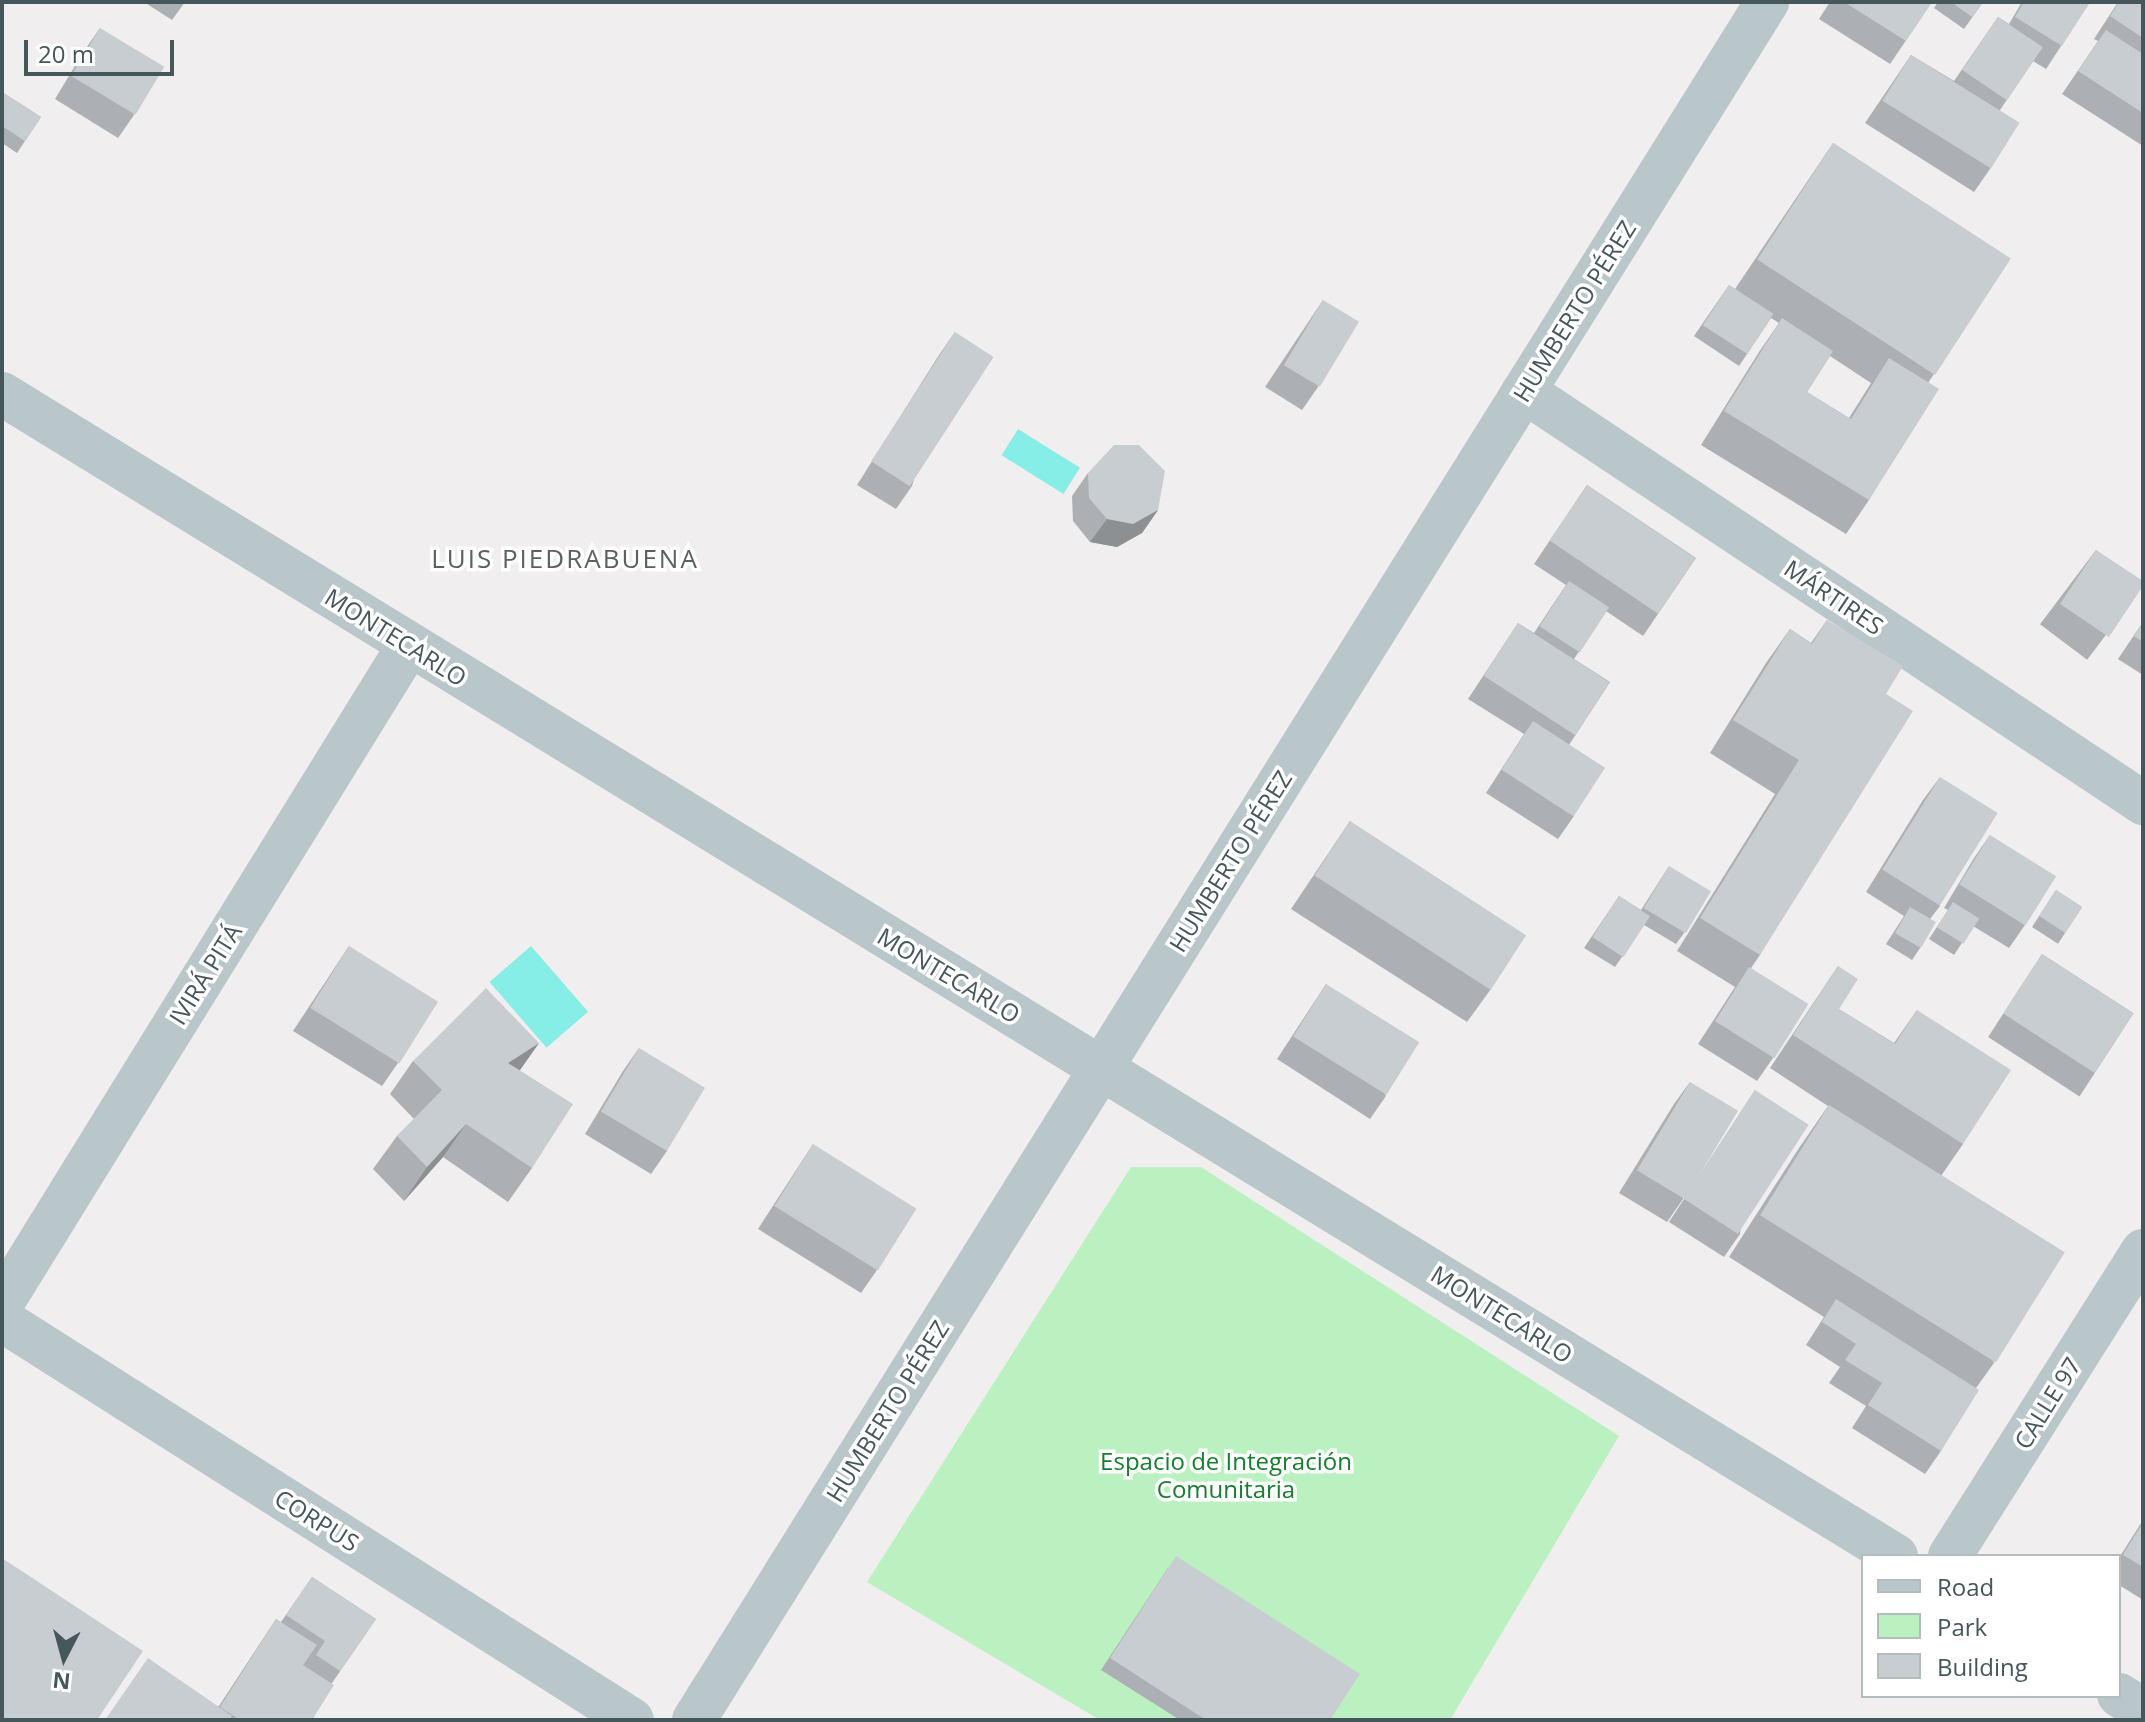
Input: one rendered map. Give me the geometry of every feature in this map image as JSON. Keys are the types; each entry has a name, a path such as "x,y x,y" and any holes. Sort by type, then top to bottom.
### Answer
{"street":[{"name":"HUMBERTO PÉREZ","path":"694,1720 1767,2"},
{"name":"MÁRTIRES","path":"1524,391 2143,803"},
{"name":"MONTECARLO","path":"2,394 1893,1554"},
{"name":"IVIRÁ PITÁ","path":"2,1303 409,645"},
{"name":"CALLE 97","path":"1951,1554 2143,1251"},
{"name":"CORPUS","path":"2,1320 632,1720"},
{"path":"2121,1696 2143,1710"}],"green space":[{"name":"Espacio de Integración Comunitaria","path":"1131,1167 1201,1167 1619,1436 1450,1720 1100,1720 867,1582"}],"water":[{"path":"1018,429 1080,468 1063,494 1002,455"},
{"path":"531,946 588,1012 547,1048 489,982"}],"building":[{"path":"1844,2 1932,2 1906,41"},
{"path":"1951,2 1983,2 1972,17"},
{"path":"2024,2 2090,2 2062,46 2015,17"},
{"path":"2119,2 2143,2 2143,38 2110,16"},
{"path":"1998,17 2043,47 2007,100 1962,70"},
{"path":"100,28 164,67 135,115 71,76"},
{"path":"2106,30 2143,54 2143,113 2078,71"},
{"path":"1911,55 2020,123 1991,169 1882,101"},
{"path":"2,92 41,117 25,141 2,126"},
{"path":"1833,143 2011,258 1935,375 1757,260"},
{"path":"1729,285 1773,314 1747,354 1703,325"},
{"path":"1323,300 1359,322 1320,387 1284,365"},
{"path":"1782,318 1833,351 1807,392 1851,419 1889,358 1939,389 1869,500 1724,411"},
{"path":"955,332 994,357 910,486 871,461"},
{"path":"1114,445 1139,445 1165,471 1158,510 1133,524 1107,519 1089,498 1088,473"},
{"path":"1587,485 1696,558 1658,614 1550,541"},
{"path":"2096,550 2143,581 2143,586 2109,637 2060,604"},
{"path":"1569,581 1609,607 1580,652 1540,626"},
{"path":"1827,620 1903,666 1886,694 1913,711 1760,955 1700,918 1799,760 1733,720 1790,629 1812,644"},
{"path":"1518,623 1609,682 1575,735 1484,676"},
{"path":"2143,623 2143,642 2134,636"},
{"path":"1533,721 1605,768 1574,816 1501,770"},
{"path":"1940,777 1998,813 1940,905 1882,869"},
{"path":"1350,821 1526,935 1491,990 1315,876"},
{"path":"1990,835 2056,876 2025,926 1959,884"},
{"path":"1669,866 1711,891 1686,933 1644,908"},
{"path":"2056,890 2082,907 2065,933 2039,916"},
{"path":"1619,896 1650,916 1623,957 1592,937"},
{"path":"1953,902 1979,918 1963,944 1937,927"},
{"path":"1910,907 1936,922 1921,948 1895,933"},
{"path":"349,946 438,1002 399,1064 310,1008"},
{"path":"2042,954 2133,1013 2095,1073 2003,1014"},
{"path":"1838,966 1858,979 1839,1009 1895,1044 1917,1010 2011,1070 1963,1144 1793,1035"},
{"path":"1749,967 1808,1004 1774,1058 1715,1021"},
{"path":"1326,984 1419,1042 1386,1095 1293,1037"},
{"path":"486,988 539,1043 508,1063 573,1104 532,1168 466,1124 427,1167 397,1136 442,1090 413,1061"},
{"path":"639,1048 705,1088 667,1151 601,1111"},
{"path":"1690,1082 1738,1111 1685,1199 1637,1170"},
{"path":"1755,1090 1809,1125 1738,1234 1684,1199"},
{"path":"1829,1105 2065,1252 1996,1363 1760,1215"},
{"path":"813,1144 916,1209 878,1271 774,1206"},
{"path":"1836,1299 1979,1390 1941,1451 1868,1405 1882,1383 1845,1360 1856,1344 1822,1322"},
{"path":"2143,1522 2143,1567 2123,1555"},
{"path":"1176,1556 1360,1674 1330,1720 1206,1720 1110,1658"},
{"path":"2,1558 143,1651 97,1720 2,1720"},
{"path":"312,1577 376,1619 340,1671 316,1655 325,1641 286,1615"},
{"path":"276,1619 317,1645 303,1665 334,1685 312,1720 240,1720 220,1707"},
{"path":"148,1658 232,1716 229,1720 105,1720"}],"district":[{"name":"LUIS PIEDRABUENA","path":"565,559"}]}
